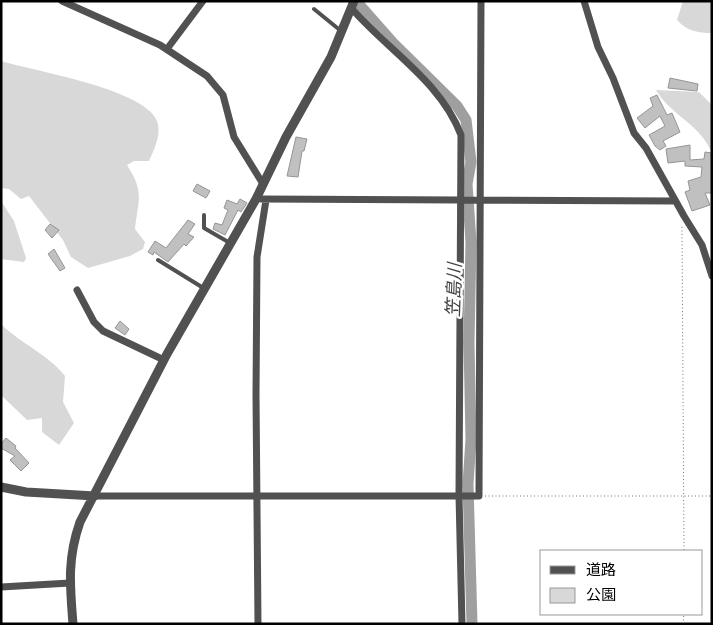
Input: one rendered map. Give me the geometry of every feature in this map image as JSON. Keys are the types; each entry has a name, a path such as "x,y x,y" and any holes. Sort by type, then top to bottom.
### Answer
{"street":[{"path":"62,1 167,49 216,84 227,106 234,137 263,184"},
{"path":"167,49 202,1"},
{"path":"1,487 26,492 95,496 478,496 481,1"},
{"path":"584,1 598,47 613,78 634,132 646,148 675,201 702,244 712,276"},
{"path":"74,623 70,566 73,542 80,522 164,360 256,199 343,32 353,6 429,84 448,108 461,136 459,495 462,624"},
{"path":"256,199 675,201"},
{"path":"258,624 256,495 257,257 266,200"},
{"path":"77,290 94,322 103,331 164,360"},
{"path":"1,587 70,583"}],"lane":[{"path":"314,9 343,32"},
{"path":"204,215 204,228 231,243"},
{"path":"158,260 205,289"}],"path":[{"path":"684,216 682,228 684,550"},
{"path":"478,496 712,496"}],"green space":[{"path":"683,1 712,1 712,33 693,31 677,20"},
{"path":"1,61 62,76 111,91 132,100 148,110 157,121 158,136 149,161 134,161 127,165 138,190 139,203 135,229 145,242 143,249 130,256 88,268 71,257 63,240 29,196 21,199 9,189 1,188"},
{"path":"656,90 699,92 712,105 712,154 708,144 694,128 669,106"},
{"path":"1,201 14,221 26,258 24,262 1,259"},
{"path":"1,324 51,361 65,376 63,402 74,423 59,445 42,432 42,418 27,420 1,395"}],"building":[{"path":"670,78 698,84 697,91 668,88"},
{"path":"657,95 667,115 672,113 680,132 663,141 666,146 660,150 655,146 649,135 665,126 660,116 645,128 637,118 653,106 650,98"},
{"path":"296,137 307,139 304,151 302,151 298,177 287,176"},
{"path":"690,145 690,160 704,159 705,152 712,153 712,193 705,193 710,205 692,211 685,192 690,190 688,181 701,177 702,167 685,166 685,161 668,163 666,149"},
{"path":"197,184 210,191 206,198 193,191"},
{"path":"240,199 247,203 241,212 238,210 225,235 213,229 215,223 222,225 228,210 224,208 227,200 237,204"},
{"path":"188,220 195,224 188,234 194,237 186,246 184,244 168,262 154,252 153,255 148,252 155,241 166,248"},
{"path":"50,224 59,230 52,238 45,230"},
{"path":"54,249 65,268 60,271 48,254"},
{"path":"120,321 129,329 125,335 115,328"},
{"path":"6,438 16,446 15,448 29,463 21,471 10,460 15,456 1,448 1,444"}],"waterway":[{"name":"笠島川","path":"356,1 393,43 457,106 466,120 471,162 467,184 471,242 469,343 471,439 468,484 472,624"}]}
